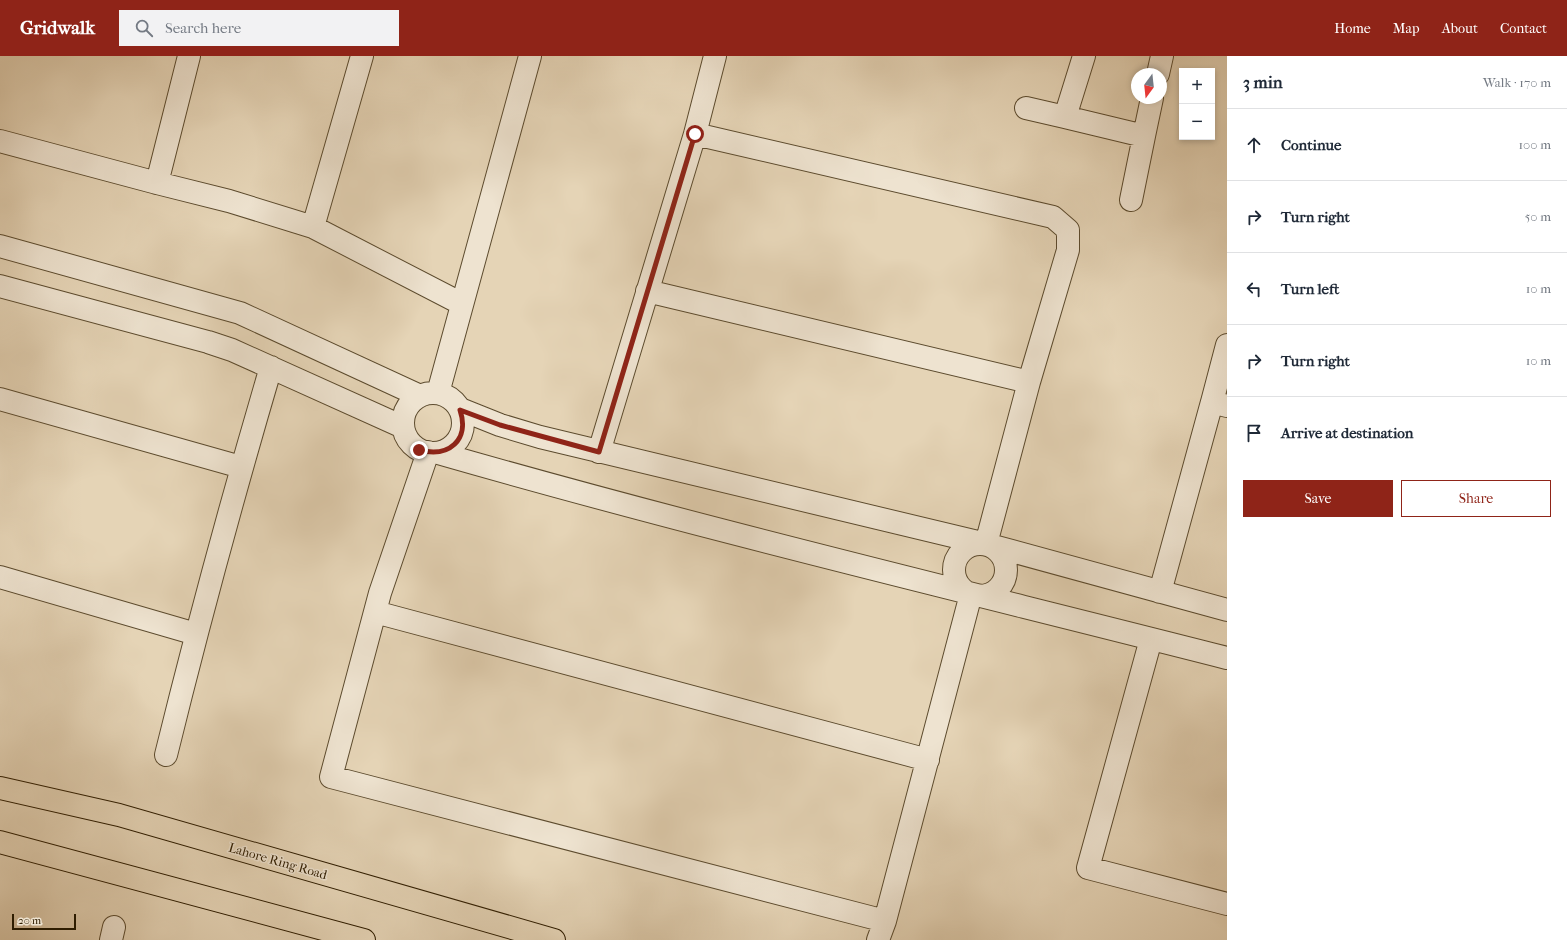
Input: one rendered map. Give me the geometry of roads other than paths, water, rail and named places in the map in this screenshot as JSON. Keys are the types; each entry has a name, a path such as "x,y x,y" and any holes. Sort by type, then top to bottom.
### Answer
{"highway":[{"name":"Lahore Ring Road","path":"0,788 119,816 554,940"},
{"path":"0,842 364,940"}],"street":[{"path":"157,183 189,56"},
{"path":"313,227 362,56"},
{"path":"429,395 462,304 530,56"},
{"path":"599,452 695,134 715,56"},
{"path":"1065,117 1084,56"},
{"path":"1159,68 1162,56"},
{"path":"1131,200 1151,104"},
{"path":"1026,108 1144,136"},
{"path":"695,134 1053,217 1068,230 1068,250 1029,382 986,544"},
{"path":"0,140 229,201 313,227 462,304"},
{"path":"0,246 240,313 429,395 447,396 455,402 460,410 463,419 463,428 460,437 447,450 433,452"},
{"path":"0,286 208,342 232,350 403,427"},
{"path":"647,292 1029,382"},
{"path":"1160,592 1220,404 1227,345"},
{"path":"166,755 196,634 241,467 271,367"},
{"path":"429,395 412,401 404,418 403,427 406,436 419,450 433,452 558,487 971,594 979,596 988,595 996,591 1002,585 1005,577 1006,568 1000,553 994,547 986,544 976,544 966,547 959,553 954,562 956,581 962,589 971,594 1151,639 1227,658"},
{"path":"0,399 241,467"},
{"path":"460,410 500,425 599,452 986,544 1227,610"},
{"path":"433,452 383,586 331,777 882,930 971,594"},
{"path":"0,577 196,634"},
{"path":"375,612 928,760"},
{"path":"1151,639 1088,868 1227,904"}]}
